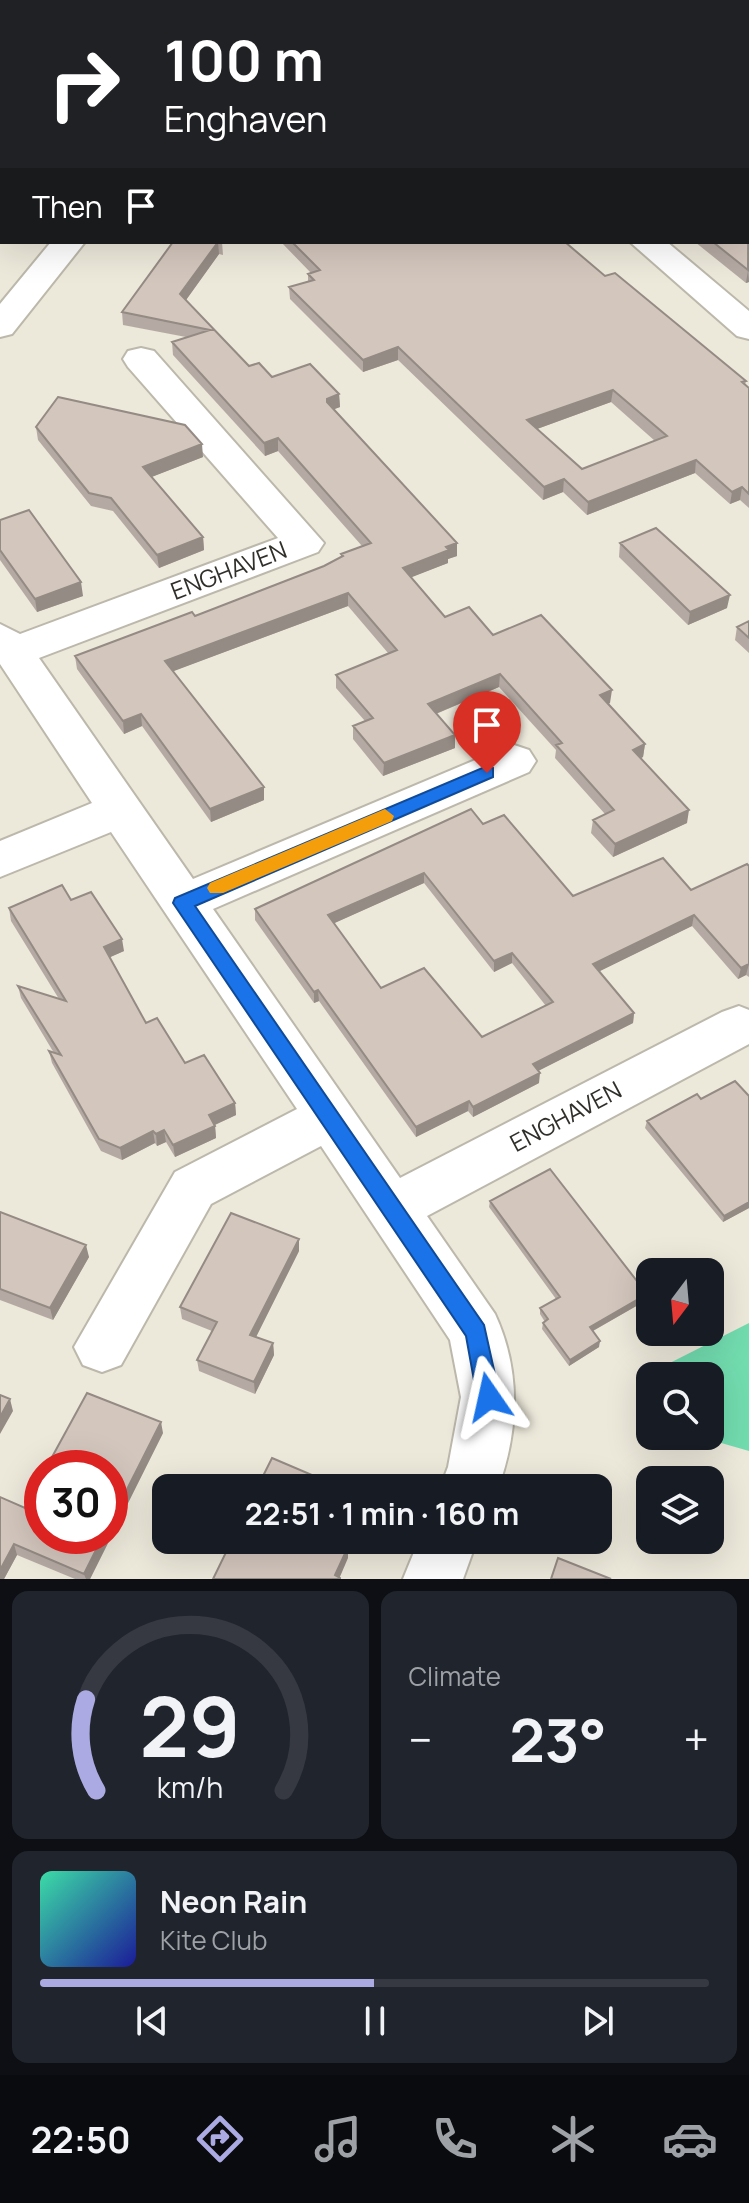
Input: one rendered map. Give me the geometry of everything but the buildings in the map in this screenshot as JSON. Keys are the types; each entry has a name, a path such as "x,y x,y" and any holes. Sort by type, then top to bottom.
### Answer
{"street":[{"path":"0,327 66,244"},
{"path":"650,244 743,318"},
{"name":"ENGHAVEN","path":"141,359 304,543 7,645 476,1332 489,1397 474,1474"},
{"path":"182,903 514,761"},
{"path":"0,860 119,810"},
{"name":"ENGHAVEN","path":"392,1208 739,1026"},
{"path":"102,1347 193,1188 329,1117"},
{"path":"433,1579 443,1554"}],"shaded area":[{"path":"749,1323 749,1451 724,1444 724,1362 672,1362 703,1346 724,1346 724,1336"}],"slow traffic":[{"path":"216,888 385,816"}],"route":[{"path":"487,773 182,903 476,1332 489,1397"}]}
